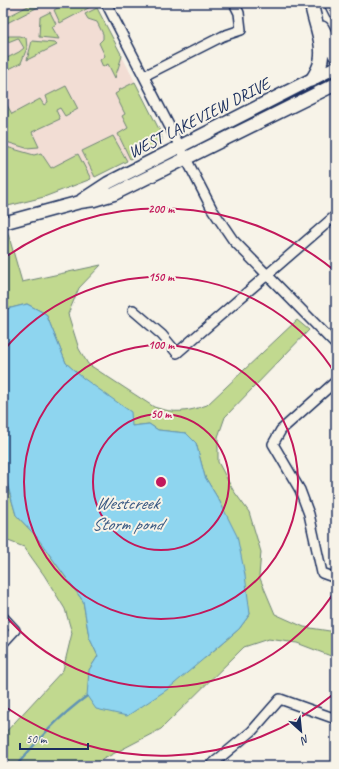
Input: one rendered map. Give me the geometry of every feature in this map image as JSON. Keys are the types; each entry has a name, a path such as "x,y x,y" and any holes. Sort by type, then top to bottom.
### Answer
{"main road":[{"path":"331,3 336,13"},
{"path":"311,5 336,56"},
{"path":"311,5 320,44 321,59 312,80"}],"street":[{"path":"106,3 212,209 233,240 336,345"},
{"path":"144,76 223,36 241,30 239,13 234,3"},
{"name":"WEST LAKEVIEW DRIVE","path":"80,202 108,183 336,67"},
{"name":"WEST LAKEVIEW DRIVE","path":"3,223 114,194 336,84"},
{"path":"132,310 162,335 177,353 335,216"},
{"path":"336,381 281,430 273,444 300,490 309,514 322,573 336,578"},
{"path":"3,617 14,630 3,643"},
{"path":"210,766 252,731 280,698 336,720"}],"shaded area":[{"path":"3,3 95,3 161,133 161,144 82,183 44,197 3,208"}],"green space":[{"path":"34,3 46,3 3,25 3,19"},
{"path":"67,3 96,4 60,23 54,10"},
{"path":"97,8 122,56 115,78 108,64 103,67 100,60 105,56 99,43 103,39 103,34 97,22 88,19 85,14"},
{"path":"50,12 56,24 52,27 59,39 39,37 40,17"},
{"path":"9,36 26,38 27,48 21,63 3,72 3,60 24,48 18,38 3,44 3,39"},
{"path":"32,41 55,43 57,45 27,60"},
{"path":"135,82 161,133 162,139 161,144 130,159 118,134 128,128 122,116 125,114 115,94 120,91 119,90"},
{"path":"66,86 78,109 65,116 60,108 56,110 60,119 32,132 39,147 26,148 3,141 3,98 12,114 40,99 44,105 48,102 46,96"},
{"path":"113,136 127,161 95,177 82,151"},
{"path":"3,146 34,155 41,153 51,168 78,154 91,179 44,197 8,206 3,187"},
{"path":"7,230 22,282 101,265 79,288 68,314 79,349 88,364 154,407 168,411 181,411 207,405 297,320 309,330 225,417 218,437 218,462 233,490 249,512 261,552 259,576 275,614 304,627 336,632 336,658 297,643 268,639 244,647 161,729 90,766 3,766 3,735 63,670 72,633 65,609 44,575 24,547 3,539 3,469 16,515 36,536 83,601 89,637 98,656 89,670 205,658 239,629 250,614 220,502 205,477 196,443 185,433 158,430 149,424 132,426 66,363 46,314 27,304 3,310 3,231"}],"water":[{"name":"Westcreek Storm pond","path":"27,304 46,314 66,363 83,378 131,412 132,426 149,424 158,430 186,433 196,443 205,477 220,502 237,536 245,575 250,614 239,629 168,689 127,716 96,709 87,696 89,670 98,656 89,637 83,601 36,536 16,515 3,469 3,310"}],"waterway":[{"path":"16,766 58,720 87,696"}]}
